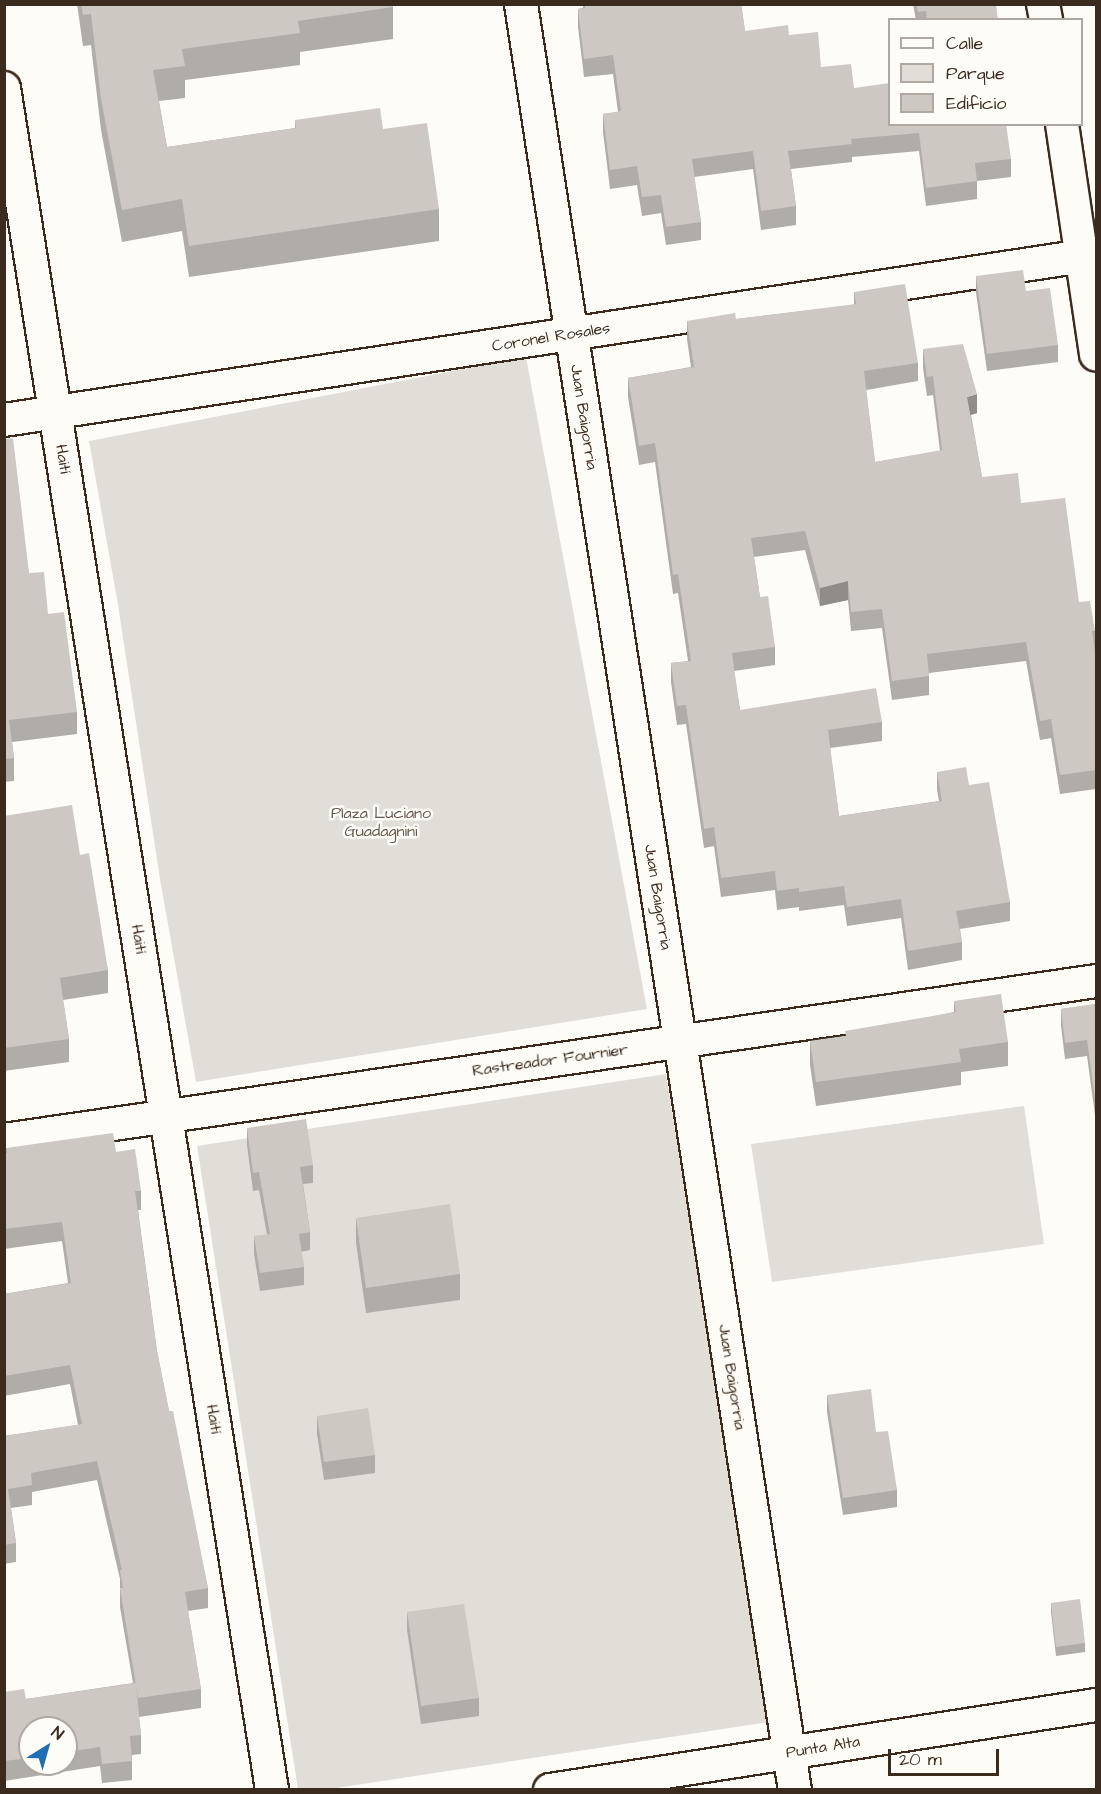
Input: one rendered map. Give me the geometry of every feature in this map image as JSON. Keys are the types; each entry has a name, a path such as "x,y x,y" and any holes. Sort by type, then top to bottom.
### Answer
{"street":[{"name":"Juan Baigorria","path":"521,4 795,1790"},
{"name":"Haití","path":"4,88 272,1790"},
{"path":"1062,126 1089,255 1096,354"},
{"name":"Coronel Rosales","path":"4,420 1089,255"},
{"name":"Rastreador Fournier","path":"4,1140 1096,981"},
{"name":"Punta Alta","path":"550,1790 1096,1705"}],"green space":[{"name":"Plaza Luciano Guadagnini","path":"526,357 647,1009 196,1082 160,879 118,605 89,441"},
{"path":"666,1074 769,1722 330,1789 298,1789 197,1146"},
{"path":"1024,1106 1044,1244 772,1282 751,1144"}],"building":[{"path":"81,4 393,4 393,7 298,21 300,33 182,49 185,66 153,70 167,147 296,128 295,120 380,108 383,129 427,123 439,209 189,246 182,199 122,210 101,99 91,14 83,15"},
{"path":"585,4 741,4 745,31 788,25 789,35 818,32 821,67 851,64 854,88 888,83 888,126 1006,126 1011,159 975,163 977,181 926,188 919,133 851,139 852,144 788,151 796,206 761,211 753,151 692,159 701,222 666,227 661,195 642,197 637,166 610,170 603,114 621,111 613,55 584,59 578,9 585,8"},
{"path":"916,4 996,5 998,18 927,18 926,11 918,12"},
{"path":"1023,270 1026,291 1050,288 1058,345 987,354 976,276"},
{"path":"905,284 918,363 864,371 875,462 942,450 933,376 927,377 923,349 963,344 977,394 967,397 982,477 1018,473 1021,503 1065,498 1079,602 1090,601 1095,631 1092,631 1096,660 1096,770 1060,775 1051,719 1040,721 1026,642 927,654 929,676 892,681 882,609 851,612 848,581 820,588 805,531 751,538 760,597 768,596 775,647 732,653 740,710 876,688 882,722 828,730 839,816 942,801 937,772 966,767 969,785 989,782 1010,902 956,911 962,942 908,951 901,899 847,907 844,886 799,892 799,888 777,891 775,871 721,878 714,827 704,829 686,705 677,706 671,663 691,661 678,574 673,575 655,443 639,446 628,378 694,367 687,321 735,313 736,319 856,304 854,292"},
{"path":"13,438 29,573 44,572 48,614 64,612 77,712 9,720 14,758 4,759 4,439"},
{"path":"72,805 80,855 89,853 108,970 60,978 69,1039 4,1048 4,816"},
{"path":"1001,994 1008,1042 959,1049 961,1062 816,1082 810,1041 846,1036 845,1031 956,1012 954,1001"},
{"path":"1096,1004 1095,1099 1087,1040 1065,1043 1061,1009"},
{"path":"306,1119 313,1165 300,1167 310,1232 299,1234 304,1267 260,1273 254,1236 270,1234 259,1172 253,1173 247,1128"},
{"path":"113,1133 116,1152 135,1149 141,1191 135,1191 157,1351 169,1411 173,1411 208,1588 185,1592 201,1689 138,1698 120,1588 123,1588 120,1570 122,1570 97,1461 31,1473 32,1485 8,1489 16,1543 4,1545 4,1436 82,1424 70,1365 4,1376 4,1294 71,1283 62,1222 4,1229 4,1153 7,1153 6,1148"},
{"path":"450,1204 460,1274 366,1288 356,1218"},
{"path":"871,1389 876,1432 888,1431 897,1490 843,1498 827,1395"},
{"path":"368,1408 375,1455 324,1462 317,1416"},
{"path":"1080,1599 1085,1643 1056,1647 1051,1603"},
{"path":"464,1604 479,1698 421,1706 407,1612"},
{"path":"136,1683 141,1735 130,1736 132,1761 102,1764 100,1747 78,1750 78,1716 18,1716 18,1759 4,1761 4,1692 24,1689 26,1699"}]}
